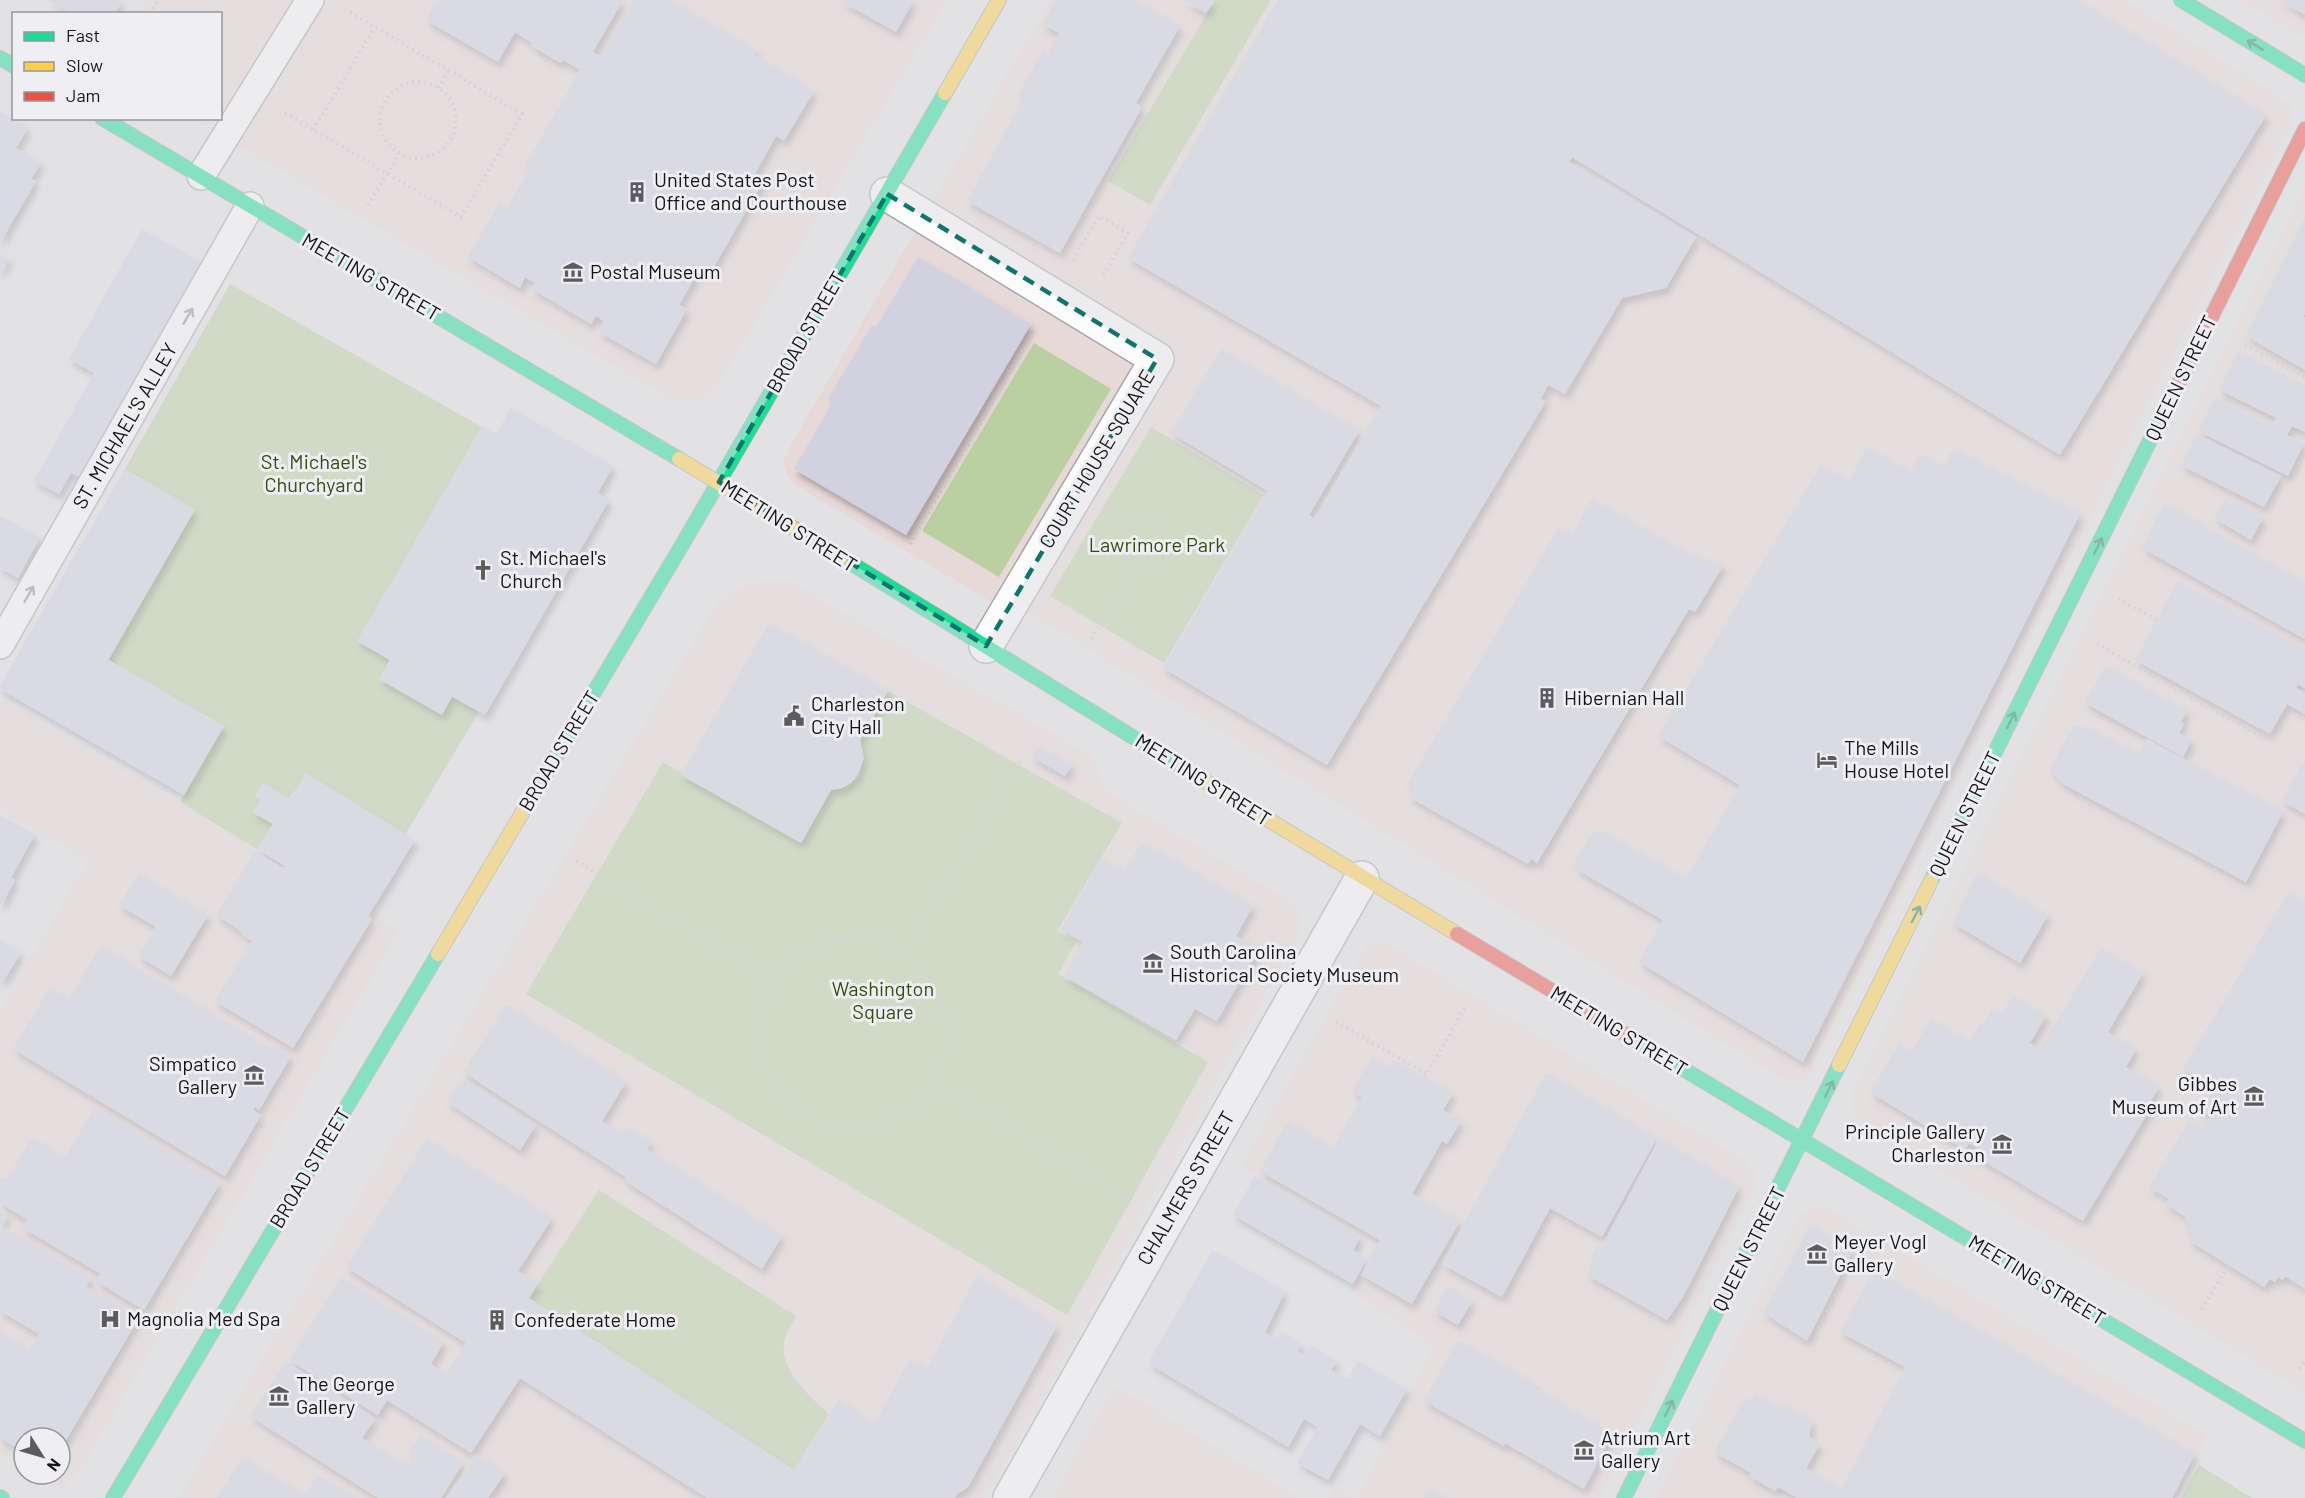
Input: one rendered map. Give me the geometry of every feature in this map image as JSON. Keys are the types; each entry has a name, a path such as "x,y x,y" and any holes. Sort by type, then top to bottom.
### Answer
{"street":[{"name":"BROAD STREET","path":"113,1498 719,482 999,0"},
{"path":"2181,0 2305,75"},
{"name":"MEETING STREET","path":"105,120 719,482 1362,878 2305,1441"},
{"name":"QUEEN STREET","path":"1624,1498 2305,129"},
{"name":"COURT HOUSE SQUARE","path":"887,194 1157,359 986,646"},
{"name":"CHALMERS STREET","path":"1010,1498 1362,878"}],"lane":[{"path":"201,176 310,0"},
{"name":"ST. MICHAEL'S ALLEY","path":"0,645 250,206"}],"path":[{"path":"278,109 461,217 522,114 341,7"},
{"path":"313,130 375,27"},
{"path":"439,88 449,70"},
{"path":"420,81 439,88 451,101 456,113 453,137 446,147 435,155 423,159 399,154 389,146 382,135 379,122 380,110 386,98 395,89 407,83 420,81"},
{"path":"368,206 399,154"},
{"path":"1069,266 1099,216 1128,233 1098,284"},
{"path":"910,544 1038,324"},
{"path":"2239,342 2305,377"},
{"path":"1140,524 1156,525 1167,534 1171,550 1168,557 1164,564 1150,571 1134,568 1124,555 1124,539 1133,527 1140,524"},
{"path":"1092,639 1134,568"},
{"path":"2113,596 2157,620"},
{"path":"2091,641 2268,741"},
{"path":"904,953 1021,759"},
{"path":"576,861 775,982"},
{"path":"867,940 904,953 921,968 938,992 947,1021 945,1053 934,1083 913,1107 895,1118 886,1123 855,1129 823,1124 795,1109 774,1086 761,1056 759,1025 767,996 775,982 784,970 808,951 836,941 867,940"},
{"path":"1336,1022 1426,1076 1465,1008"},
{"path":"934,1083 1134,1199"},
{"path":"2202,1310 2229,1265"},
{"path":"2300,1369 2305,1362"}],"highlighted area":[{"path":"887,194 1157,359 986,646 719,482"}],"shaded area":[{"path":"147,0 948,0 721,380 700,400 669,399 194,120 222,120 222,12 139,12"},
{"path":"1050,0 2125,0 2275,93 2293,111 2288,130 1806,1079 1800,1083 1780,1078 1034,616 992,602 816,498 794,483 787,474 783,463 789,448"},
{"path":"2240,0 2305,0 2305,37 2297,34"},
{"path":"2305,185 2305,1393 1866,1126 1853,1114 1853,1093"},
{"path":"761,581 789,581 1091,755 1107,791 1291,901 1301,917 1297,937 985,1498 178,1498 716,604 734,589"},
{"path":"0,699 400,930 80,1471 72,1480 72,1426 12,1426 12,1462 0,1455 0,1223 9,1209 0,1204 0,1012 87,861 0,810"},
{"path":"1377,941 1395,948 1743,1159 1756,1172 1757,1183 1753,1193 1600,1498 1356,1498 1433,1345 1351,1291 1373,1242 1240,1167 1365,946"},
{"path":"1817,1206 1833,1211 2207,1435 2174,1498 1655,1498 1801,1213"},
{"path":"1115,1385 1300,1498 1051,1498"},
{"path":"1335,1486 1351,1498 1327,1498"}],"green space":[{"path":"1215,0 1271,0 1150,205 1108,181"},
{"name":"St. Michael's Churchyard","path":"230,284 482,427 390,660 380,678 442,714 452,697 479,712 405,835 306,774 289,799 263,783 255,796 260,800 252,812 273,824 257,849 180,802 223,726 109,660 195,510 125,469"},
{"path":"1034,343 1111,389 999,577 922,531"},
{"name":"Lawrimore Park","path":"1151,427 1264,495 1164,663 1050,596"},
{"name":"Washington Square","path":"888,691 1122,823 1057,931 1076,942 1058,974 1208,1062 1067,1315 526,994 663,762 801,843 831,790 848,784 859,772 863,758 860,740"},
{"path":"599,1190 796,1316 784,1343 787,1364 798,1383 829,1414 794,1470 529,1298"},
{"path":"2199,1465 2252,1498 2181,1498"}],"building":[{"path":"49,0 122,0 115,12 69,12"},
{"name":"United States Post Office and Courthouse","path":"437,0 623,0 593,52 601,57 633,0 670,0 757,51 754,55 814,91 784,141 776,136 755,174 764,180 711,272 701,267 679,305 687,309 656,364 599,332 604,321 596,316 591,324 532,289 535,283 525,277 520,288 468,257 499,204 507,208 530,169 525,166 580,70 563,60 561,63 531,46 532,43 515,32 498,62 426,20"},
{"path":"839,0 914,0 896,32"},
{"path":"1056,0 1133,0 1180,26 1136,103 1142,107 1060,253 967,201 1024,98 1018,95 1043,51 1048,54 1059,33 1042,24"},
{"path":"1183,0 1214,0 1206,13"},
{"path":"1278,0 2077,0 2266,115 2060,455 1572,157 1569,162 1696,237 1666,288 1622,298 1565,394 1548,385 1541,399 1546,401 1327,765 1163,668 1268,491 1171,433 1221,349 1359,431 1309,515 1314,519 1381,406 1128,258"},
{"path":"2280,0 2305,0 2305,15"},
{"path":"0,111 28,128 16,148 41,163 31,179 36,181 0,243"},
{"path":"2305,217 2305,313 2303,317 2305,318 2305,370 2246,336"},
{"path":"142,229 208,266 88,482 71,473 59,494 34,481 94,373 69,359"},
{"path":"0,254 9,259 0,274"},
{"path":"918,257 1031,324 906,535 794,469 833,402 828,399 872,325 876,327"},
{"path":"2238,351 2305,385 2305,432 2292,426 2287,435 2304,443 2288,476 2198,431 2215,397 2272,426 2277,418 2219,390"},
{"name":"St. Michael's Church","path":"511,408 613,466 598,493 609,500 485,715 452,696 442,715 379,679 390,660 357,641 482,426 496,434"},
{"path":"2197,434 2281,476 2264,507 2181,465"},
{"name":"The Mills House Hotel","path":"1866,447 1911,472 1919,454 1944,467 1953,448 2080,514 1803,1062 1639,962 1663,920 1576,869 1578,865 1574,863 1593,831 1597,833 1600,830 1686,879 1740,785 1658,736 1821,465 1849,481"},
{"path":"125,469 195,509 108,660 224,726 184,795 0,689 0,685"},
{"path":"2226,498 2263,518 2251,540 2214,518"},
{"name":"Hibernian Hall","path":"1592,499 1694,557 1695,553 1712,563 1714,560 1723,566 1695,612 1689,609 1537,863 1531,859 1528,864 1409,797 1414,789 1407,785 1559,527 1572,535"},
{"path":"2164,503 2305,583 2305,639 2142,548"},
{"path":"0,516 40,537 18,578 0,568"},
{"path":"2178,581 2305,650 2305,688 2298,684 2296,688 2305,693 2305,714 2287,704 2270,734 2135,660"},
{"name":"Charleston City Hall","path":"769,623 888,691 860,740 864,758 858,775 842,788 831,790 801,843 681,775"},
{"path":"2105,666 2187,711 2181,722 2184,724 2179,733 2192,739 2183,757 2085,703"},
{"path":"2074,725 2092,729 2139,754 2147,739 2283,812 2246,882 2063,784 2050,769"},
{"path":"1038,746 1072,765 1065,776 1032,757"},
{"path":"2305,758 2305,814 2282,801"},
{"path":"306,773 415,840 368,916 372,919 293,1048 215,1001 252,941 216,915 255,851 283,868 285,866 257,849 273,824 252,812 260,800 255,797 264,783 289,799"},
{"path":"0,815 35,834 11,878 15,880 0,908"},
{"path":"1142,842 1253,906 1236,936 1259,949 1217,1021 1195,1009 1176,1040 1064,976 1083,942 1061,929 1102,858 1124,871"},
{"path":"1977,873 2048,915 2020,963 1953,923"},
{"path":"139,874 208,915 171,976 138,956 156,927 119,905"},
{"name":"Gibbes Museum of Art","path":"2289,892 2305,901 2305,1289 2285,1276 2283,1280 2278,1277 2275,1282 2270,1279 2264,1287 2188,1240 2192,1233 2186,1229 2189,1223 2184,1219 2186,1217 2165,1204 2169,1199 2149,1187 2189,1121 2203,1129 2210,1116 2197,1108 2210,1085 2183,1069"},
{"path":"0,939 21,953 3,981 0,979"},
{"path":"101,946 272,1050 274,1046 291,1056 259,1110 255,1107 253,1110 261,1115 225,1176 13,1049 50,988 69,999"},
{"path":"2101,948 2143,973 2108,1032 2136,1049 2126,1067 2159,1087 2149,1104 2152,1106 2083,1221 1975,1156 1979,1149 1969,1143 1965,1150 1870,1092 1899,1044 1911,1052 1931,1019 1969,1042 1980,1023 1983,1025 1993,1008 2002,1014 2013,996 2046,1016 2030,1043 2040,1049"},
{"path":"506,1005 626,1082 602,1121 622,1134 627,1127 651,1142 647,1149 782,1236 762,1269 625,1181 626,1177 463,1072"},
{"path":"1372,1057 1391,1067 1394,1060 1453,1093 1443,1110 1461,1121 1447,1144 1442,1141 1412,1194 1460,1221 1412,1304 1361,1275 1380,1240 1260,1171 1288,1121 1333,1148 1362,1097 1352,1091"},
{"path":"1546,1073 1657,1138 1602,1237 1550,1208 1502,1297 1442,1264"},
{"path":"463,1078 536,1125 520,1150 447,1102"},
{"path":"95,1108 220,1183 144,1310 96,1281 101,1274 23,1228 28,1220 0,1203 0,1177 6,1180 32,1138 65,1157"},
{"name":"Confederate Home","path":"427,1139 552,1218 518,1271 538,1284 529,1298 794,1470 839,1400 874,1425 910,1359 927,1369 977,1276 1057,1326 968,1487 955,1498 707,1498 520,1378 471,1453 387,1400 378,1415 289,1360 341,1277 444,1342 431,1364 446,1374 466,1343 346,1267"},
{"path":"1659,1139 1739,1187 1683,1297 1667,1320 1587,1275 1595,1259 1591,1257 1597,1246 1601,1248"},
{"path":"1255,1176 1361,1236 1353,1250 1367,1259 1353,1284 1233,1215"},
{"path":"0,1211 8,1215 0,1228"},
{"path":"1810,1224 1853,1250 1807,1341 1764,1313"},
{"path":"4,1228 91,1279 86,1286 139,1318 72,1430 72,1426 12,1426 12,1445 0,1438 0,1332 29,1351 39,1334 0,1311 0,1234"},
{"path":"1213,1250 1285,1291 1265,1333 1276,1339 1280,1331 1302,1344 1297,1351 1305,1356 1311,1346 1337,1361 1331,1370 1348,1379 1358,1361 1407,1389 1380,1436 1360,1424 1328,1480 1297,1463 1318,1427 1304,1419 1288,1447 1148,1363"},
{"path":"1874,1270 2195,1454 2172,1498 1797,1498 1778,1487 1775,1491 1749,1476 1751,1473 1714,1452 1745,1398 1751,1401 1755,1394 1779,1408 1781,1403 1812,1421 1809,1437 1820,1444 1806,1468 1841,1490 1905,1367 1840,1332"},
{"path":"1448,1286 1472,1301 1458,1325 1434,1311"},
{"path":"1458,1340 1536,1384 1535,1388 1612,1434 1584,1489 1505,1443 1504,1446 1424,1401"},
{"path":"286,1361 375,1419 362,1438 407,1467 415,1455 409,1452 420,1435 463,1463 441,1498 378,1498 250,1416"},
{"path":"476,1454 505,1473 488,1498 446,1498"},
{"path":"242,1457 304,1496 318,1475 356,1498 217,1498"},
{"path":"1430,1488 1445,1498 1424,1498"}],"traffic: fast":[{"path":"2181,0 2305,75"},
{"path":"0,58 12,65"},
{"path":"534,793 682,545 945,93"},
{"path":"105,120 679,459"},
{"path":"1931,881 2180,380"},
{"path":"841,557 1183,768"},
{"path":"113,1498 438,954"},
{"path":"1633,1039 2305,1441"},
{"path":"1624,1498 1839,1065"}],"traffic: slow":[{"path":"945,93 999,0"},
{"path":"679,459 841,557"},
{"path":"1183,768 1457,934"},
{"path":"438,954 534,793"},
{"path":"1839,1065 1931,881"}],"traffic: jam":[{"path":"2180,380 2305,129"},
{"path":"1457,934 1633,1039"}],"place":[{"name":"United States Post Office and Courthouse","path":"637,192"},
{"name":"Postal Museum","path":"573,272"},
{"name":"St. Michael's Church","path":"483,570"},
{"name":"Hibernian Hall","path":"1547,698"},
{"name":"Charleston City Hall","path":"794,716"},
{"name":"The Mills House Hotel","path":"1827,760"},
{"name":"South Carolina Historical Society Museum","path":"1153,963"},
{"name":"Simpatico Gallery","path":"254,1075"},
{"name":"Gibbes Museum of Art","path":"2254,1096"},
{"name":"Principle Gallery Charleston","path":"2002,1144"},
{"name":"Meyer Vogl Gallery","path":"1817,1254"},
{"name":"Magnolia Med Spa","path":"110,1319"},
{"name":"Confederate Home","path":"497,1320"},
{"name":"The George Gallery","path":"279,1396"},
{"name":"Atrium Art Gallery","path":"1584,1450"}]}
